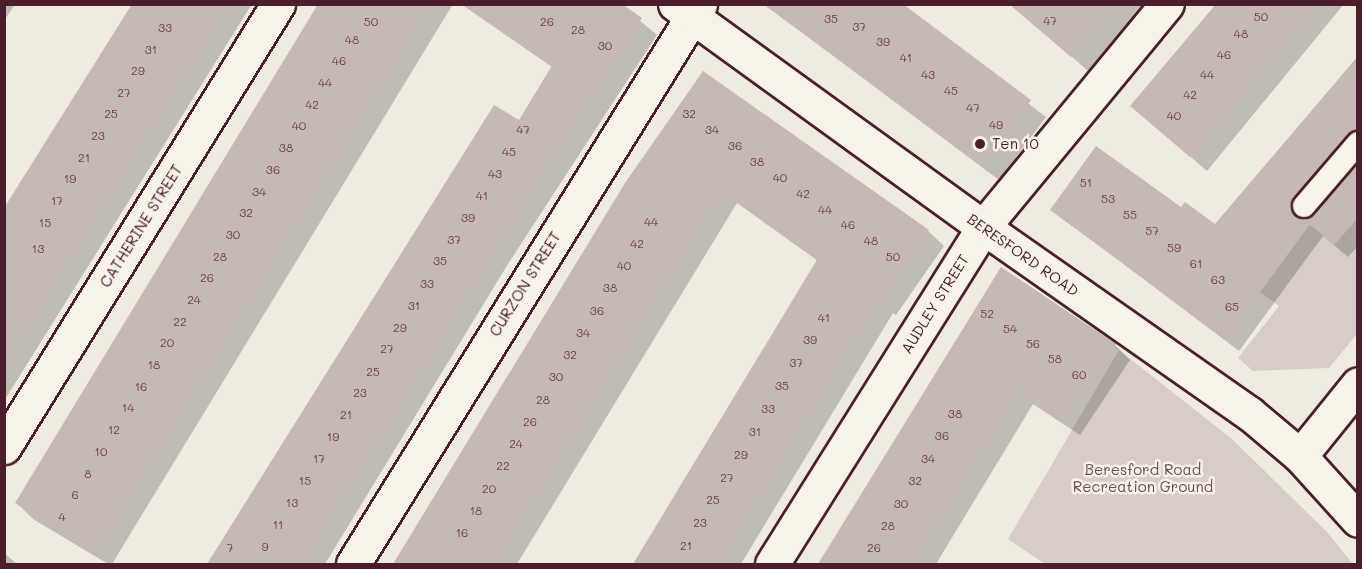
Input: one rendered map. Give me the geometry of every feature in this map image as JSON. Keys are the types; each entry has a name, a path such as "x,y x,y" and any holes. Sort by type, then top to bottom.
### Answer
{"street":[{"name":"CATHERINE STREET","path":"4,447 278,4"},
{"name":"AUDLEY STREET","path":"772,564 983,227 1167,4"},
{"name":"BERESFORD ROAD","path":"688,8 983,227 1249,413 1300,456 1358,520"},
{"name":"CURZON STREET","path":"353,564 688,8"},
{"path":"1300,456 1358,384"}],"lane":[{"path":"1304,206 1358,143"}],"green space":[{"path":"1357,218 1357,334 1329,368 1253,371 1238,358 1279,306 1260,292 1308,223 1334,245"},
{"name":"Beresford Road Recreation Ground","path":"1119,350 1232,439 1327,532 1353,564 1045,564 1008,539"}],"building":[{"path":"132,4 227,4 4,361 4,208"},
{"path":"318,4 428,4 95,552 15,503"},
{"path":"465,4 622,4 642,18 577,114 301,564 207,564 494,105 519,120 553,64"},
{"path":"763,4 903,4 1031,100 983,166"},
{"path":"1009,4 1115,4 1071,57"},
{"path":"1216,4 1316,4 1190,157 1130,106"},
{"path":"1358,56 1358,130 1348,134 1291,204 1296,217 1309,218 1358,164 1358,218 1334,245 1310,224 1226,339 1050,210 1096,146 1181,207 1185,202 1215,224"},
{"path":"703,71 929,230 880,300 877,298 717,564 633,564 818,258 721,189 493,564 393,564 625,183"},
{"path":"1001,267 1116,344 1064,421 1017,389 911,564 818,564"}],"place":[{"name":"Ten 10","path":"980,144"}]}
